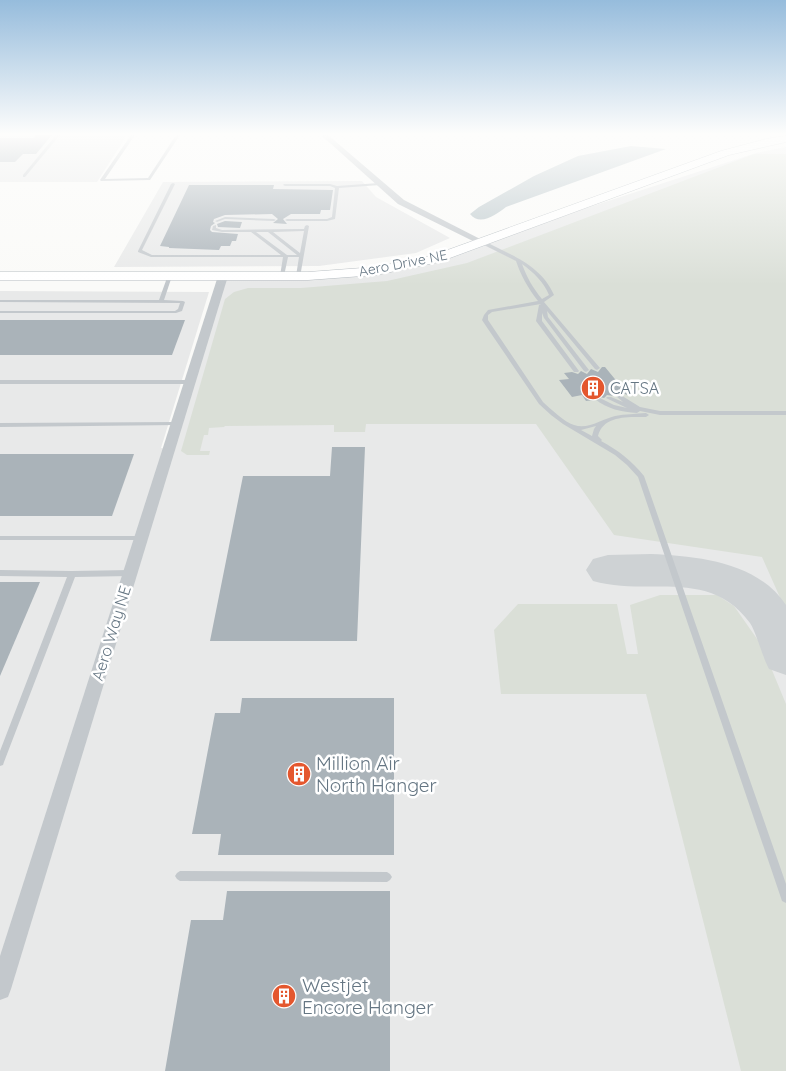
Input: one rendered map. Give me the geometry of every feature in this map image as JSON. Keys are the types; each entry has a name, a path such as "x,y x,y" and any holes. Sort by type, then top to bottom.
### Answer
{"street":[{"path":"380,185 414,209 482,242"},
{"name":"Aero Drive NE","path":"0,276 298,276 376,271 434,259 638,185"},
{"name":"Aero Way NE","path":"1,980 223,276"}],"lane":[{"path":"173,185 140,252 151,256 301,256"},
{"path":"285,185 330,185 338,187 366,185"},
{"path":"288,220 327,220 334,218 338,187"},
{"path":"217,221 225,218 274,220"},
{"path":"253,220 260,230"},
{"path":"298,276 308,220"},
{"path":"215,226 214,228 222,230 306,230"},
{"path":"252,230 286,256"},
{"path":"268,230 301,256"},
{"path":"482,242 533,270 551,291 552,295 541,302 490,311 486,315 485,320 541,403 565,424 602,442"},
{"path":"282,276 286,256"},
{"path":"516,259 520,263 525,279 541,302 597,368"},
{"path":"161,301 170,276"},
{"path":"0,301 182,302 180,310 176,312 0,312"},
{"path":"541,302 546,317 586,370"},
{"path":"541,302 539,321 576,371"},
{"path":"0,382 190,382"},
{"path":"619,396 630,406 640,410"},
{"path":"609,398 624,406 660,413"},
{"path":"598,399 609,407 623,410 640,410"},
{"path":"565,424 583,428 612,419 660,413 786,413"},
{"path":"601,423 596,429 596,436 631,464 641,476 786,898"},
{"path":"0,425 176,424"},
{"path":"0,538 141,538"},
{"path":"0,573 130,573"},
{"path":"0,762 72,574"},
{"path":"180,876 387,877"}],"shaded area":[{"path":"161,185 365,185 376,197 450,238 416,253 319,266 114,267"},
{"path":"518,185 567,185 506,207 488,218 474,218 470,214"},
{"path":"658,185 786,185 786,1071 0,1071 0,291 209,292 161,448 168,449 223,276 376,271 482,242"},
{"path":"672,185 786,185 786,611 762,557 614,535 536,424 366,424 365,432 334,432 334,425 225,426 209,428 208,435 204,435 200,451 210,451 209,455 187,455 181,451 225,299 234,292 248,288 301,288 387,281 467,263"},
{"path":"660,595 717,595 734,606 762,646 786,704 786,1071 741,1071 646,694 501,694 494,630 518,604 617,604 627,654 638,654 630,605"}],"building":[{"path":"189,185 274,185 273,189 333,190 330,210 321,210 320,214 291,214 283,219 287,224 273,223 278,219 272,214 225,215 214,219 213,222 215,223 211,226 210,230 212,232 238,234 236,241 232,241 230,246 221,246 219,250 160,246"},
{"path":"225,221 242,222 240,228 218,227 217,224"},
{"path":"0,320 185,320 172,355 0,355"},
{"name":"CATSA","path":"602,367 605,367 628,395 618,392 614,396 607,395 604,398 596,396 594,400 586,401 582,395 572,397 559,380 569,379 564,373 572,372 578,374 581,371 587,374 591,369 598,372"},
{"path":"332,447 365,447 357,641 210,641 243,476 330,476"},
{"path":"0,454 134,454 112,516 0,516"},
{"path":"0,582 40,582 0,676"},
{"name":"Million Air North Hanger","path":"242,698 394,698 394,855 218,855 221,834 192,834 215,713 240,713"},
{"name":"Westjet Encore Hanger","path":"227,891 390,891 390,1071 165,1071 191,920 223,920"}],"taxiway":[{"path":"608,570 673,570 716,578 735,586 753,597 768,614 786,656"}],"place":[{"name":"CATSA","path":"593,388"},
{"name":"Million Air North Hanger","path":"299,774"},
{"name":"Westjet Encore Hanger","path":"284,996"}]}
